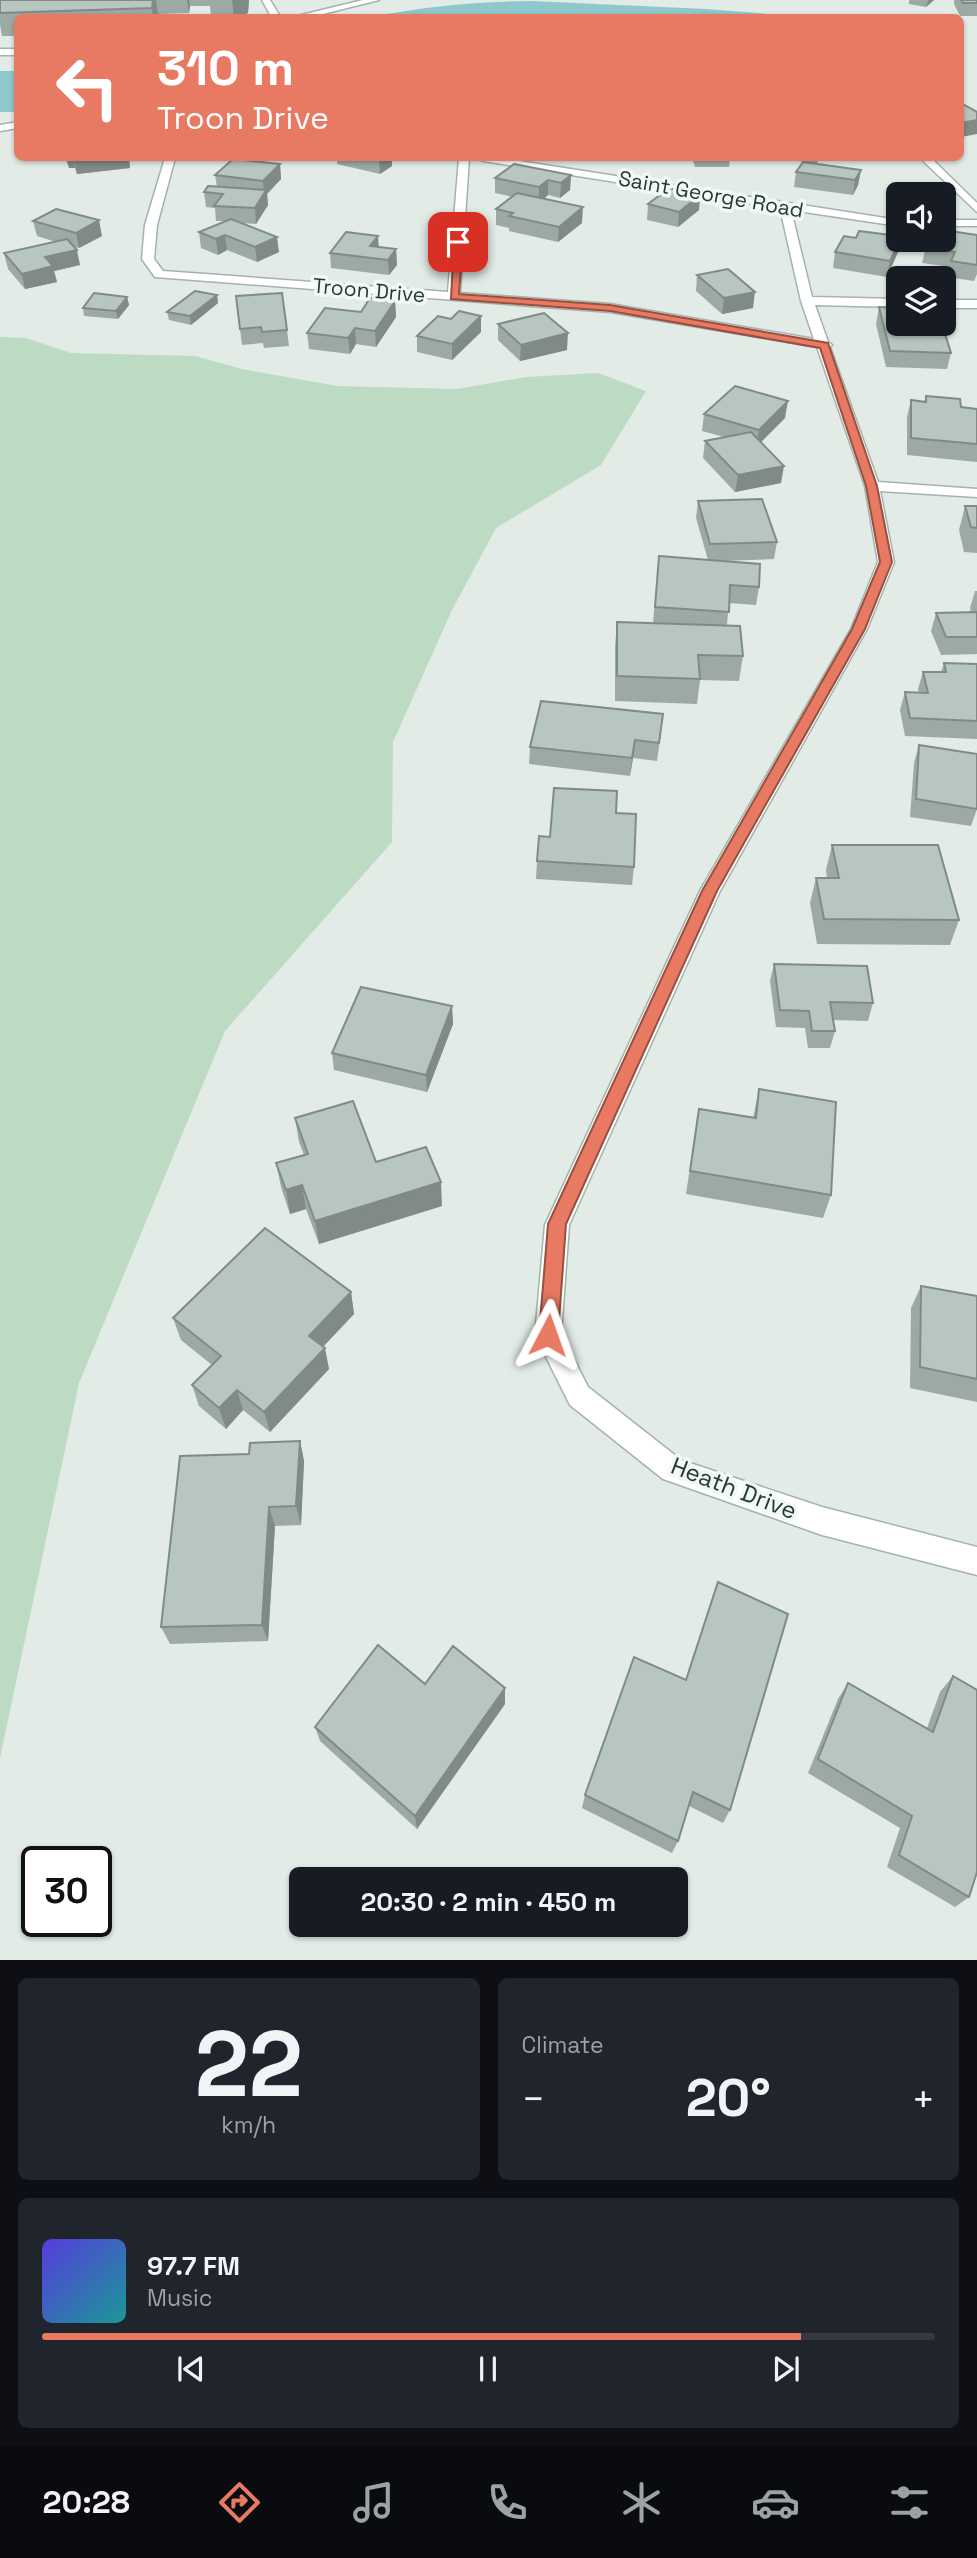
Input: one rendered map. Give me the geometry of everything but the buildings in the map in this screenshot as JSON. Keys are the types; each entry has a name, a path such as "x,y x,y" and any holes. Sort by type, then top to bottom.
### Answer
{"street":[{"path":"311,14 375,0"},
{"name":"Troon Drive","path":"169,161 151,225 148,259 159,274 610,308 825,345"},
{"path":"454,297 464,161"},
{"name":"Saint George Road","path":"512,161 597,170 785,207 886,221"},
{"path":"928,161 977,209"},
{"name":"Heath Drive","path":"785,207 807,301 825,345 872,486 886,562 859,629 710,891 557,1224 548,1335 579,1396 673,1470 822,1521 977,1561"},
{"path":"956,223 977,223"},
{"path":"807,301 886,303"},
{"path":"956,304 977,304"},
{"path":"872,486 977,493"}],"green space":[{"path":"0,337 26,338 71,353 195,356 242,369 337,386 457,389 526,377 598,373 646,391 601,465 496,528 451,612 393,742 392,842 225,1031 79,1383 0,1758"}],"water":[{"path":"531,1 769,14 390,14 491,2"},
{"path":"0,71 14,71 14,112 0,112"}],"route":[{"path":"458,242 454,297 610,308 825,345 872,486 886,562 859,629 710,891 557,1224 548,1335"}]}
